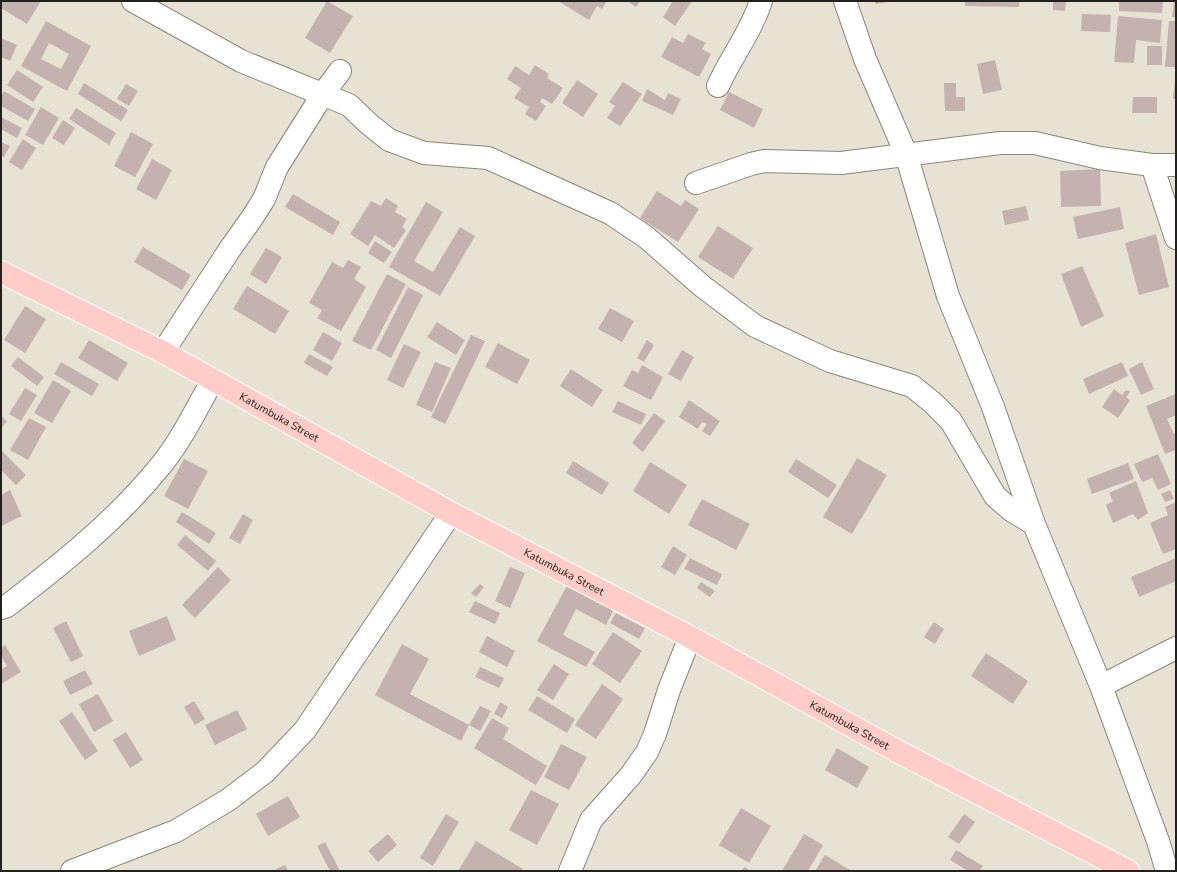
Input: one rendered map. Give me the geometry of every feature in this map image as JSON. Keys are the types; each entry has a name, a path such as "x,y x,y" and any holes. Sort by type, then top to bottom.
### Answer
{"main road":[{"name":"Katumbuka Street","path":"1,272 163,352 451,513 690,637 896,750 1128,871"}],"street":[{"path":"133,1 241,61 349,105 389,140 424,153 488,158 610,213 646,237 702,286 755,326 830,361 912,386 933,402 951,421 995,496 1011,510 1034,524"},
{"path":"718,86 728,64 756,17 761,1"},
{"path":"845,1 865,58 906,154 948,296 993,407 1034,524 1101,686 1158,841 1167,871"},
{"path":"163,352 264,199 277,167 323,94 340,71"},
{"path":"696,184 751,164 764,161 841,163 1000,143 1035,143 1100,158 1152,165 1176,166"},
{"path":"1152,165 1176,238"},
{"path":"1,608 7,606 59,566 121,511 163,463 193,416 212,380"},
{"path":"72,871 176,831 228,800 265,772 305,730 451,513"},
{"path":"570,871 592,820 631,775 647,752 690,637"},
{"path":"1101,686 1176,648"}],"building":[{"path":"2,1 41,1 27,24 1,8"},
{"path":"327,1 353,16 330,53 305,38"},
{"path":"558,1 607,1 602,9 597,6 589,20"},
{"path":"627,1 640,1 636,7"},
{"path":"673,1 692,1 675,26 663,17"},
{"path":"875,1 889,1 889,2 875,4"},
{"path":"965,1 1019,1 1019,7 965,6"},
{"path":"1053,1 1066,1 1065,11 1053,10"},
{"path":"1119,1 1163,1 1162,13 1119,11"},
{"path":"1174,1 1176,1 1176,17 1172,17"},
{"path":"1082,14 1111,15 1110,32 1081,31"},
{"path":"1118,16 1162,20 1160,43 1136,40 1134,63 1114,62"},
{"path":"46,21 91,46 67,91 21,66","holes":["49,43 69,54 61,69 41,59"]},
{"path":"1169,21 1176,21 1176,67 1165,67"},
{"path":"688,34 706,43 702,49 711,54 699,77 661,57 672,37 683,43"},
{"path":"1,38 17,45 10,61 1,57"},
{"path":"1147,46 1162,46 1162,65 1147,65"},
{"path":"995,60 1002,90 983,94 977,64"},
{"path":"535,65 549,74 547,78 563,88 552,104 542,98 540,102 546,106 536,121 525,114 529,107 514,98 521,88 507,79 515,66 529,75"},
{"path":"17,70 43,87 33,102 7,85"},
{"path":"1175,79 1176,99 1173,99"},
{"path":"577,80 598,94 583,117 562,103"},
{"path":"623,82 642,94 620,126 607,118 615,106 609,102"},
{"path":"84,83 128,110 121,121 78,94"},
{"path":"944,83 956,83 956,97 965,97 965,111 945,111"},
{"path":"126,84 138,91 129,106 117,99"},
{"path":"647,89 665,100 668,93 681,99 673,115 642,101"},
{"path":"4,91 35,109 28,121 1,106 1,97"},
{"path":"729,92 763,109 754,128 720,110"},
{"path":"1133,97 1157,97 1157,113 1132,113"},
{"path":"41,107 59,118 43,145 25,135"},
{"path":"76,108 116,133 109,145 69,119"},
{"path":"1,117 22,128 17,138 1,129"},
{"path":"63,120 75,128 64,145 52,138"},
{"path":"131,132 153,144 135,177 114,166"},
{"path":"23,139 36,148 22,170 9,162"},
{"path":"1,142 10,146 4,157 1,156"},
{"path":"152,159 172,170 156,200 136,189"},
{"path":"1100,169 1101,206 1061,207 1060,171"},
{"path":"657,191 681,206 685,200 699,209 678,242 640,218"},
{"path":"293,194 340,222 333,235 285,207"},
{"path":"386,198 398,206 395,212 407,219 402,227 406,230 394,248 375,235 368,246 350,234 371,201 381,206"},
{"path":"426,202 443,212 414,261 433,272 460,227 475,236 440,296 389,267"},
{"path":"1026,206 1029,220 1005,225 1002,211"},
{"path":"1120,207 1124,229 1078,239 1073,217"},
{"path":"718,226 753,248 733,279 698,257"},
{"path":"1156,234 1169,287 1139,295 1125,243"},
{"path":"375,241 392,252 384,263 368,253"},
{"path":"143,247 191,275 182,290 134,262"},
{"path":"266,248 282,257 266,284 250,274"},
{"path":"348,260 361,267 354,279 366,287 341,331 317,318 322,310 309,303 332,262 343,268"},
{"path":"1082,266 1104,316 1081,327 1061,274"},
{"path":"387,274 406,284 371,350 352,341"},
{"path":"247,286 289,311 275,334 233,309"},
{"path":"408,287 423,295 391,358 376,350"},
{"path":"25,306 46,319 25,353 4,340"},
{"path":"610,308 634,321 622,342 598,329"},
{"path":"437,322 465,340 456,355 427,337"},
{"path":"323,332 342,343 332,361 313,350"},
{"path":"471,335 485,341 445,424 431,417"},
{"path":"89,340 128,363 117,381 78,358"},
{"path":"647,340 654,345 644,362 637,358"},
{"path":"498,343 530,360 517,384 485,367"},
{"path":"404,344 421,352 403,388 387,380"},
{"path":"682,350 694,357 681,381 668,374"},
{"path":"309,354 333,367 327,376 304,363"},
{"path":"18,357 44,377 37,386 11,366"},
{"path":"61,362 99,384 92,396 54,374"},
{"path":"435,362 451,368 432,412 416,405"},
{"path":"1122,362 1128,376 1089,394 1083,379"},
{"path":"1142,362 1154,389 1141,395 1129,369"},
{"path":"642,365 663,377 651,400 623,386 632,370 638,373"},
{"path":"571,369 603,390 592,407 560,386"},
{"path":"53,380 71,391 52,423 34,413"},
{"path":"25,388 37,395 21,421 9,414"},
{"path":"1114,389 1122,395 1126,390 1130,392 1126,397 1130,400 1118,418 1102,407"},
{"path":"1176,394 1176,415 1167,419 1174,434 1176,433 1176,450 1165,454 1146,406"},
{"path":"689,400 720,421 710,436 702,431 707,424 702,422 698,429 679,417"},
{"path":"618,401 646,414 641,425 612,412"},
{"path":"654,413 665,421 643,452 632,443"},
{"path":"1,416 7,421 1,429"},
{"path":"29,418 46,427 28,460 10,450"},
{"path":"1,450 26,475 16,485 1,470"},
{"path":"1158,454 1171,484 1158,490 1152,478 1142,482 1134,464"},
{"path":"857,458 887,475 852,534 823,517"},
{"path":"184,459 208,471 188,509 164,496"},
{"path":"796,459 837,485 828,498 788,472"},
{"path":"573,461 609,483 602,495 566,473"},
{"path":"650,462 687,485 669,514 633,491"},
{"path":"1128,463 1134,479 1092,494 1087,479"},
{"path":"1136,481 1148,513 1138,520 1133,514 1113,523 1106,505 1113,501 1109,493"},
{"path":"10,490 22,516 1,526 1,495"},
{"path":"1170,490 1174,499 1165,502 1161,494"},
{"path":"702,499 750,524 736,550 688,525"},
{"path":"1176,502 1176,549 1163,554 1150,523 1168,515 1165,507"},
{"path":"182,512 216,533 209,544 176,522"},
{"path":"243,514 253,520 240,544 229,538"},
{"path":"185,535 216,561 208,571 177,545"},
{"path":"673,546 687,555 675,575 661,567"},
{"path":"690,558 722,574 717,585 684,569"},
{"path":"1176,558 1176,581 1139,597 1131,577"},
{"path":"218,567 231,580 195,618 182,605"},
{"path":"510,567 525,573 510,608 495,601"},
{"path":"701,582 715,591 710,597 697,588"},
{"path":"480,584 484,587 476,597 471,593"},
{"path":"568,584 614,609 606,625 576,609 563,635 595,652 586,667 537,641"},
{"path":"475,601 500,613 495,624 469,612"},
{"path":"616,613 645,628 639,639 610,623"},
{"path":"167,616 176,640 139,656 129,631"},
{"path":"66,621 83,656 71,662 53,628"},
{"path":"934,622 944,629 935,644 924,637"},
{"path":"613,632 642,651 620,683 592,664"},
{"path":"487,636 515,651 507,667 479,652"},
{"path":"402,644 429,659 410,694 469,725 461,741 375,695"},
{"path":"5,645 21,672 1,684 1,670 7,666 1,656 1,648"},
{"path":"986,653 1028,681 1013,704 971,676"},
{"path":"554,664 569,674 553,700 537,690"},
{"path":"480,667 504,678 499,688 475,677"},
{"path":"85,670 93,684 70,695 63,681"},
{"path":"602,684 623,699 596,739 575,725"},
{"path":"98,694 113,721 94,732 79,704"},
{"path":"537,696 575,719 567,733 528,710"},
{"path":"194,701 205,719 195,725 184,707"},
{"path":"500,702 508,707 502,718 494,714"},
{"path":"480,706 491,711 480,731 469,725"},
{"path":"237,710 247,729 215,745 205,725"},
{"path":"72,712 98,751 85,760 59,721"},
{"path":"492,718 509,728 503,739 547,766 536,785 474,748"},
{"path":"126,732 143,760 130,768 113,740"},
{"path":"561,744 587,757 569,790 544,777"},
{"path":"837,748 869,767 857,788 825,770"},
{"path":"531,790 559,804 537,845 509,830"},
{"path":"288,796 300,817 268,836 256,814"},
{"path":"741,808 771,826 749,863 719,845"},
{"path":"446,814 459,822 433,866 420,858"},
{"path":"964,814 975,822 959,844 948,837"},
{"path":"388,834 397,845 378,862 368,851"},
{"path":"804,834 823,845 808,871 782,871"},
{"path":"476,841 523,869 522,871 458,871"},
{"path":"325,842 340,871 330,871 317,846"},
{"path":"956,850 983,866 979,871 968,871 950,860"},
{"path":"825,855 850,870 815,871"},
{"path":"285,865 288,871 277,871 276,869"},
{"path":"745,867 750,871 741,871"}]}
